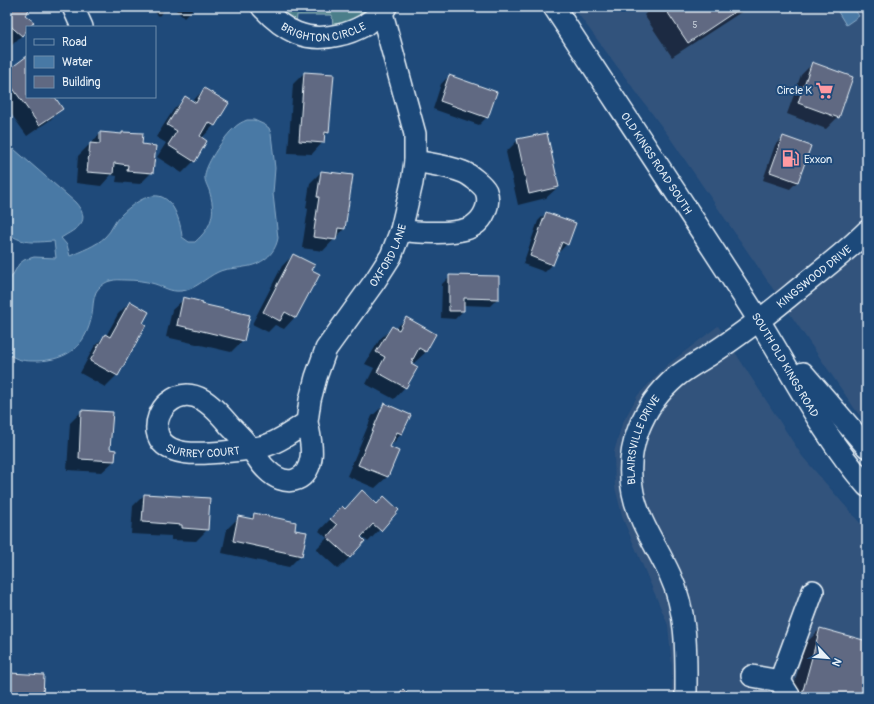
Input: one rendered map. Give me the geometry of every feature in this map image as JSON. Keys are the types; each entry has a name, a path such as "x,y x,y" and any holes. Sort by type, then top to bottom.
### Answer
{"street":[{"name":"BRIGHTON CIRCLE","path":"262,7 288,30 315,38 333,37 356,30 384,10"},
{"name":"OLD KINGS ROAD SOUTH","path":"554,7 638,133 759,321"},
{"name":"OXFORD LANE","path":"307,422 279,440 265,446 251,449 266,470 274,476 292,481 299,479 305,473 311,457 311,446 307,422 310,400 326,349 387,262 396,245 408,205 415,161 415,134 384,10"},
{"path":"401,230 412,232 454,232 473,226 484,214 488,204 486,191 474,178 463,172 415,161"},
{"name":"KINGSWOOD DRIVE","path":"759,321 847,250 867,231"},
{"name":"SOUTH OLD KINGS ROAD","path":"759,321 867,448"},
{"name":"SOUTH OLD KINGS ROAD","path":"759,321 828,434 846,460 867,486"},
{"name":"BLAIRSVILLE DRIVE","path":"686,697 686,644 682,616 671,576 637,509 631,473 633,446 646,412 653,401 667,385 687,369 759,321"},
{"path":"752,676 785,689 812,591"}],"shaded area":[{"path":"573,7 867,7 867,423 857,412 668,135"},
{"path":"718,326 802,456 860,523 867,523 867,697 672,697 672,666 668,625 623,519 615,487 614,452 622,424 638,395 666,366"}],"green space":[{"path":"271,7 374,7 366,15 333,27 332,15 297,15 296,26"}],"water":[{"path":"835,7 853,7 859,16 846,25"},
{"path":"247,120 254,120 265,125 269,128 271,134 275,168 273,194 278,238 274,249 266,258 250,266 218,272 195,286 181,291 174,291 155,284 140,281 114,280 108,282 102,285 96,292 89,326 80,343 74,349 58,358 37,361 17,359 7,352 8,283 19,264 24,260 34,257 56,258 54,241 30,242 13,237 7,233 7,143 75,202 80,209 83,215 81,224 61,238 67,245 70,256 97,243 107,235 119,217 128,209 140,200 153,196 160,196 171,204 178,217 182,237 189,242 195,242 206,230 212,212 211,198 205,181 206,170 216,150 230,132 239,124"}],"building":[{"path":"7,7 31,7 25,15 34,22 31,26 26,26 26,31 22,36 7,23"},
{"path":"664,7 742,7 688,43"},
{"path":"26,57 26,98 56,98 63,109 39,125 7,80 7,71"},
{"name":"Circle K","path":"812,62 853,77 839,118 798,103"},
{"path":"304,72 334,74 329,133 325,132 324,143 299,141"},
{"path":"449,75 497,92 488,118 440,101"},
{"path":"204,88 229,103 215,126 208,122 200,136 207,141 195,162 168,145 177,131 167,125 185,96 196,103"},
{"path":"100,132 122,134 122,132 143,133 142,144 156,146 153,173 127,171 128,165 114,163 113,174 87,172 90,143 100,144"},
{"path":"547,133 559,187 529,194 517,139"},
{"name":"Exxon","path":"783,136 811,146 798,182 770,172"},
{"path":"321,171 353,175 345,229 338,228 336,240 313,237"},
{"path":"546,212 576,223 568,245 562,242 553,265 530,256"},
{"path":"293,254 315,265 312,270 320,274 296,318 285,312 280,321 263,312"},
{"path":"449,275 499,276 499,299 464,298 464,311 449,311"},
{"path":"183,297 203,302 202,304 250,315 244,341 177,325"},
{"path":"130,301 149,312 143,323 146,325 118,376 90,361 105,334 110,337"},
{"path":"406,317 436,334 426,352 419,348 411,363 418,367 406,388 377,372 385,357 376,352 392,326 399,330"},
{"path":"384,403 411,415 402,434 397,432 390,447 399,451 388,477 358,465"},
{"path":"81,410 113,412 110,449 116,450 115,461 79,459"},
{"path":"362,490 377,504 384,496 399,510 381,531 373,524 361,537 365,541 350,558 327,537 337,525 330,519 342,506 345,509"},
{"path":"144,494 210,498 208,530 182,528 182,525 142,522"},
{"path":"254,513 296,522 295,530 307,532 302,556 233,541 238,516 253,519"},
{"path":"820,628 867,641 867,697 798,697 802,694"},
{"path":"10,673 44,675 43,697 9,697"},
{"path":"403,689 411,697 396,697"},
{"path":"249,692 254,697 244,697"}],"place":[{"name":"Circle K","path":"825,90"},
{"name":"Exxon","path":"791,159"}]}
